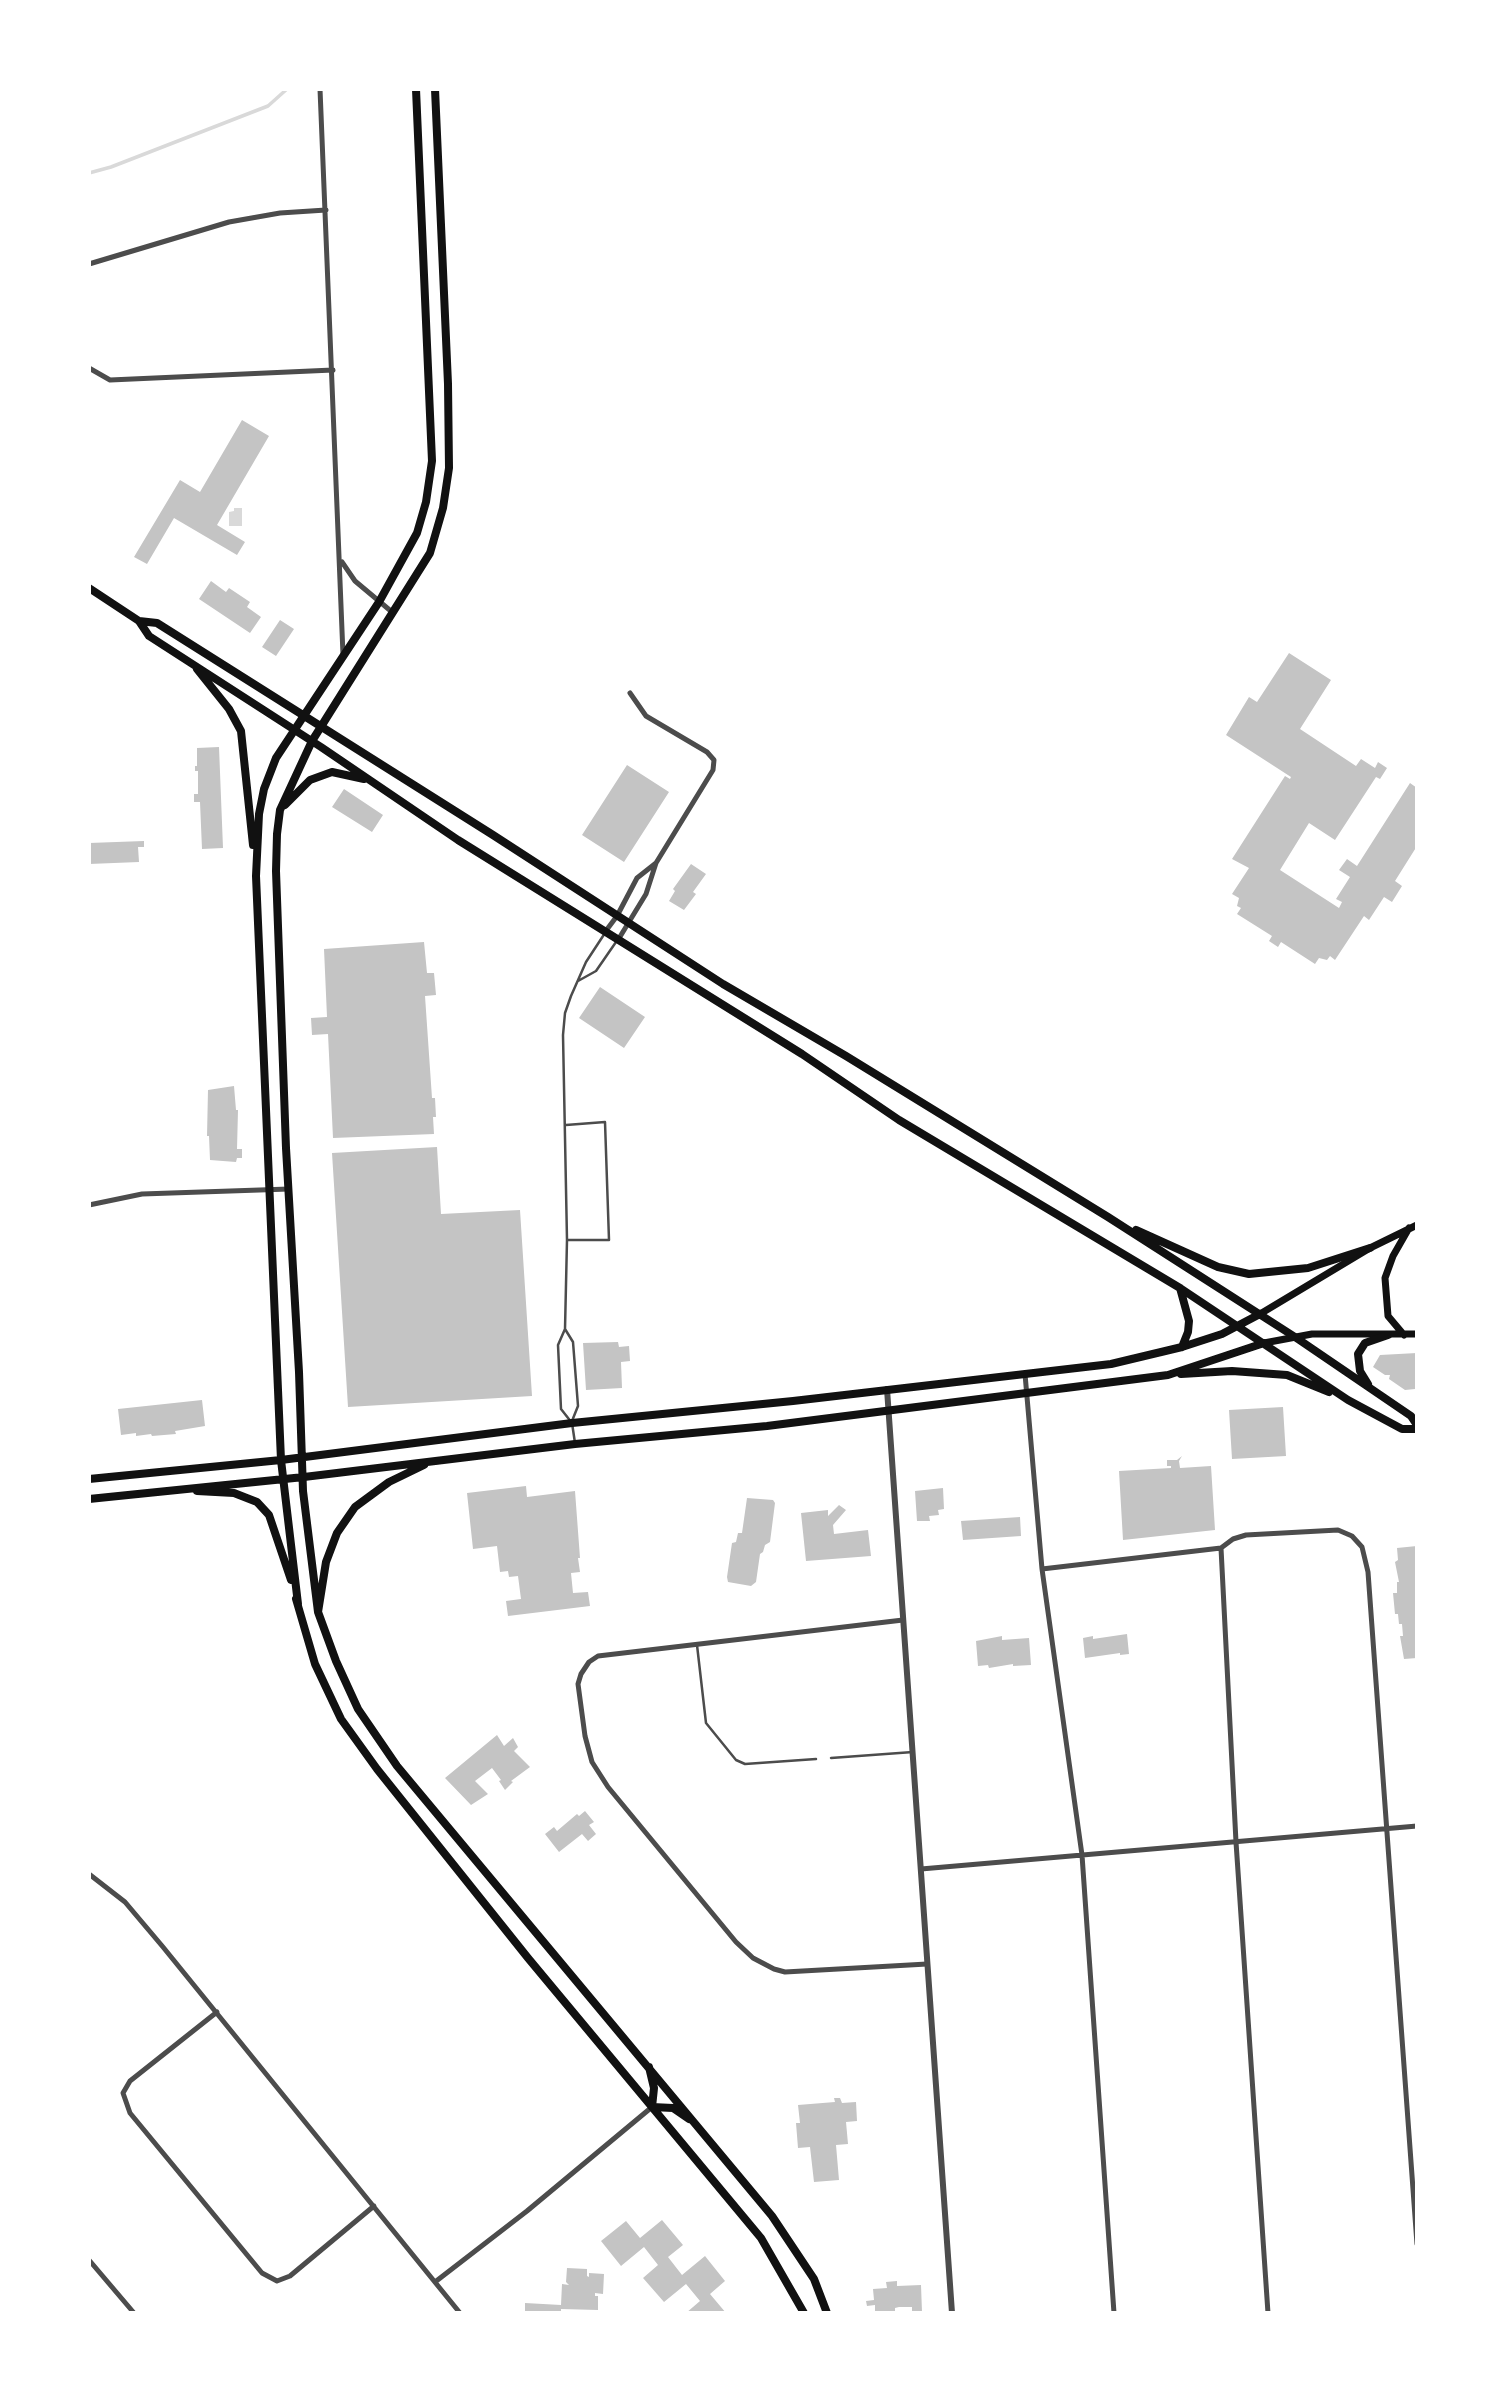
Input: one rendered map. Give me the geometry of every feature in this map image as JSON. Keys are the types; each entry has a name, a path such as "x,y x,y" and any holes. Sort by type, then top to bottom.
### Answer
{"main road":[{"path":"256,876 259,814 264,789 276,758 379,602 417,533 426,502 432,461 415,89"},
{"path":"435,89 448,384 449,468 443,508 430,553 312,741 280,810 275,871 303,1491 318,1612 358,1709 397,1766 649,2065 772,2216 814,2279 827,2313"},
{"path":"89,588 139,621 149,636 312,741 458,840 802,1054 899,1119 1180,1288 1348,1400 1402,1429 1417,1427 1411,1416 1369,1387 1108,1217 723,984 157,623 139,621"},
{"path":"194,664 229,709 241,731 256,876 282,1479 298,1604"},
{"path":"280,810 310,780 332,772 371,780"},
{"path":"1108,1217 1218,1267 1249,1274 1308,1268 1370,1248"},
{"path":"89,1479 303,1458 572,1423 1111,1364 1182,1347 1222,1334 1413,1226"},
{"path":"1404,1335 1388,1316 1385,1279 1393,1256 1413,1226"},
{"path":"1180,1288 1189,1321 1182,1347"},
{"path":"1168,1375 1264,1343 1312,1334 1417,1334"},
{"path":"1369,1387 1360,1371 1358,1354 1365,1343 1388,1335"},
{"path":"89,1499 304,1477 575,1444 767,1426 1168,1375 1232,1371 1287,1375 1348,1400"},
{"path":"318,1612 326,1562 337,1533 355,1507 389,1482 429,1462"},
{"path":"170,1490 234,1493 257,1502 269,1515 277,1533 315,1664 341,1719 377,1769 528,1958 761,2238 804,2313"},
{"path":"649,2065 654,2088 652,2107"},
{"path":"652,2107 673,2108 697,2124"}],"street":[{"path":"320,89 344,658"},
{"path":"89,264 229,222 280,213 326,210"},
{"path":"89,368 110,380 333,370"},
{"path":"341,559 355,581 392,612"},
{"path":"617,940 646,894 656,863 713,770 714,760 707,752 646,716 630,693"},
{"path":"605,933 637,878 656,863"},
{"path":"89,1205 142,1194 289,1189"},
{"path":"1025,1374 1042,1569 1082,1855 1114,2313"},
{"path":"887,1389 952,2313"},
{"path":"1042,1569 1221,1548 1233,1539 1246,1535 1330,1529 1346,1532 1357,1541 1367,1562 1417,2244"},
{"path":"1221,1548 1236,1842 1268,2313"},
{"path":"903,1620 598,1656 589,1662 578,1684 587,1749 608,1787 736,1941 763,1965 785,1972 801,1972 927,1964"},
{"path":"921,1869 1417,1826"},
{"path":"89,1874 125,1902 460,2313"},
{"path":"217,2012 130,2081 123,2093 130,2113 262,2273 277,2281 290,2276 374,2206"},
{"path":"435,2282 527,2211 652,2107"},
{"path":"90,2263 134,2313"}],"lane":[{"path":"572,1423 561,1409 558,1345 565,1329 567,1240 563,1035 565,1013 578,981 586,962 605,933"},
{"path":"578,981 596,971 617,940"},
{"path":"566,1125 605,1122 609,1240 567,1240"},
{"path":"565,1329 573,1342 578,1406 572,1423 575,1444"},
{"path":"696,1644 706,1723 736,1760 745,1763 816,1759"},
{"path":"831,1758 913,1752"}],"shaded area":[{"path":"234,508 242,508 242,526 229,526 229,512 234,511"}],"building":[{"path":"242,420 269,436 217,525 245,542 237,555 174,518 147,564 134,557 180,480 200,492"},
{"path":"211,581 226,592 229,588 250,602 247,607 261,617 250,633 199,599"},
{"path":"280,620 294,629 276,656 262,647"},
{"path":"1289,653 1331,680 1300,729 1356,766 1361,759 1375,768 1378,762 1387,768 1380,779 1376,777 1335,840 1309,823 1280,870 1339,908 1342,902 1336,899 1350,877 1339,870 1347,859 1357,866 1410,783 1417,788 1417,846 1395,881 1402,886 1392,902 1384,897 1369,920 1364,916 1335,960 1330,956 1327,960 1319,958 1315,964 1281,942 1278,947 1269,941 1272,936 1237,914 1241,908 1237,906 1239,898 1232,894 1249,868 1232,859 1285,776 1290,779 1291,777 1226,735 1249,697 1257,702"},
{"path":"219,747 223,848 202,849 200,802 194,802 194,794 198,794 198,771 195,771 197,748"},
{"path":"627,765 669,792 624,862 582,835"},
{"path":"344,789 383,815 372,832 332,807"},
{"path":"144,841 144,847 138,847 139,862 89,864 89,843"},
{"path":"691,864 706,874 684,910 669,901 675,891 673,889"},
{"path":"424,942 427,973 434,973 436,995 425,996 432,1098 435,1098 434,1134 333,1138 328,1034 312,1035 311,1018 327,1017 324,949"},
{"path":"600,987 645,1017 624,1048 579,1018"},
{"path":"234,1086 238,1110 237,1149 242,1149 242,1158 237,1158 236,1162 210,1160 207,1136 208,1090"},
{"path":"437,1147 441,1214 520,1210 532,1396 348,1407 332,1153"},
{"path":"618,1342 619,1347 629,1346 630,1361 621,1362 622,1388 586,1390 583,1343"},
{"path":"1417,1353 1415,1389 1405,1390 1389,1379 1390,1375 1385,1375 1373,1367 1380,1355"},
{"path":"202,1400 205,1426 175,1431 176,1434 121,1435 118,1409"},
{"path":"1283,1407 1286,1456 1232,1459 1229,1410"},
{"path":"1182,1456 1179,1461 1180,1468 1211,1466 1215,1530 1123,1540 1119,1471 1171,1468 1167,1466 1167,1460 1177,1460"},
{"path":"526,1486 527,1497 575,1491 580,1572 571,1573 573,1593 588,1592 590,1606 508,1616 506,1601 521,1599 518,1576 509,1577 508,1571 500,1572 497,1546 473,1549 467,1493"},
{"path":"943,1488 944,1509 938,1510 939,1515 929,1516 930,1521 917,1521 915,1491"},
{"path":"747,1498 773,1500 775,1503 770,1542 760,1554 756,1582 751,1586 728,1582 727,1577 732,1543 736,1542 738,1533 742,1533"},
{"path":"839,1505 846,1510 833,1525 834,1534 868,1530 871,1556 806,1561 801,1513 828,1510 828,1516"},
{"path":"1020,1517 1021,1536 963,1540 961,1521"},
{"path":"1417,1546 1417,1658 1404,1659 1400,1636 1403,1636 1402,1624 1399,1624 1398,1614 1395,1614 1393,1593 1397,1593 1399,1582 1395,1562 1398,1560 1397,1548"},
{"path":"1127,1634 1129,1654 1085,1658 1083,1638"},
{"path":"1002,1636 1002,1640 1029,1638 1031,1665 1013,1664 989,1668 988,1665 978,1666 976,1641"},
{"path":"497,1735 504,1746 513,1738 518,1747 514,1751 530,1767 511,1781 513,1782 505,1790 492,1768 475,1781 488,1794 471,1805 445,1778"},
{"path":"585,1811 594,1822 589,1825 596,1834 588,1841 582,1834 559,1852 545,1834 554,1827 557,1831 577,1814 579,1816"},
{"path":"834,2098 840,2098 842,2103 856,2102 857,2121 846,2122 848,2144 836,2145 839,2180 814,2182 810,2147 798,2148 798,2105 835,2102"},
{"path":"662,2220 683,2245 668,2257 682,2275 705,2256 725,2281 710,2294 726,2313 686,2313 700,2301 686,2284 664,2302 643,2278 658,2265 644,2247 621,2266 601,2241 626,2221 640,2238"},
{"path":"567,2268 587,2269 589,2277 589,2273 604,2274 603,2294 595,2293 595,2296 598,2296 598,2310 561,2309 561,2313 525,2313 525,2303 561,2305 562,2284 569,2285 566,2282"},
{"path":"897,2281 897,2286 921,2285 922,2312 912,2312 912,2307 899,2307 895,2308 895,2313 875,2313 875,2305 867,2306 866,2301 874,2300 873,2289 887,2288 886,2282"}],"waterway":[{"path":"89,173 268,106 287,89"}]}
